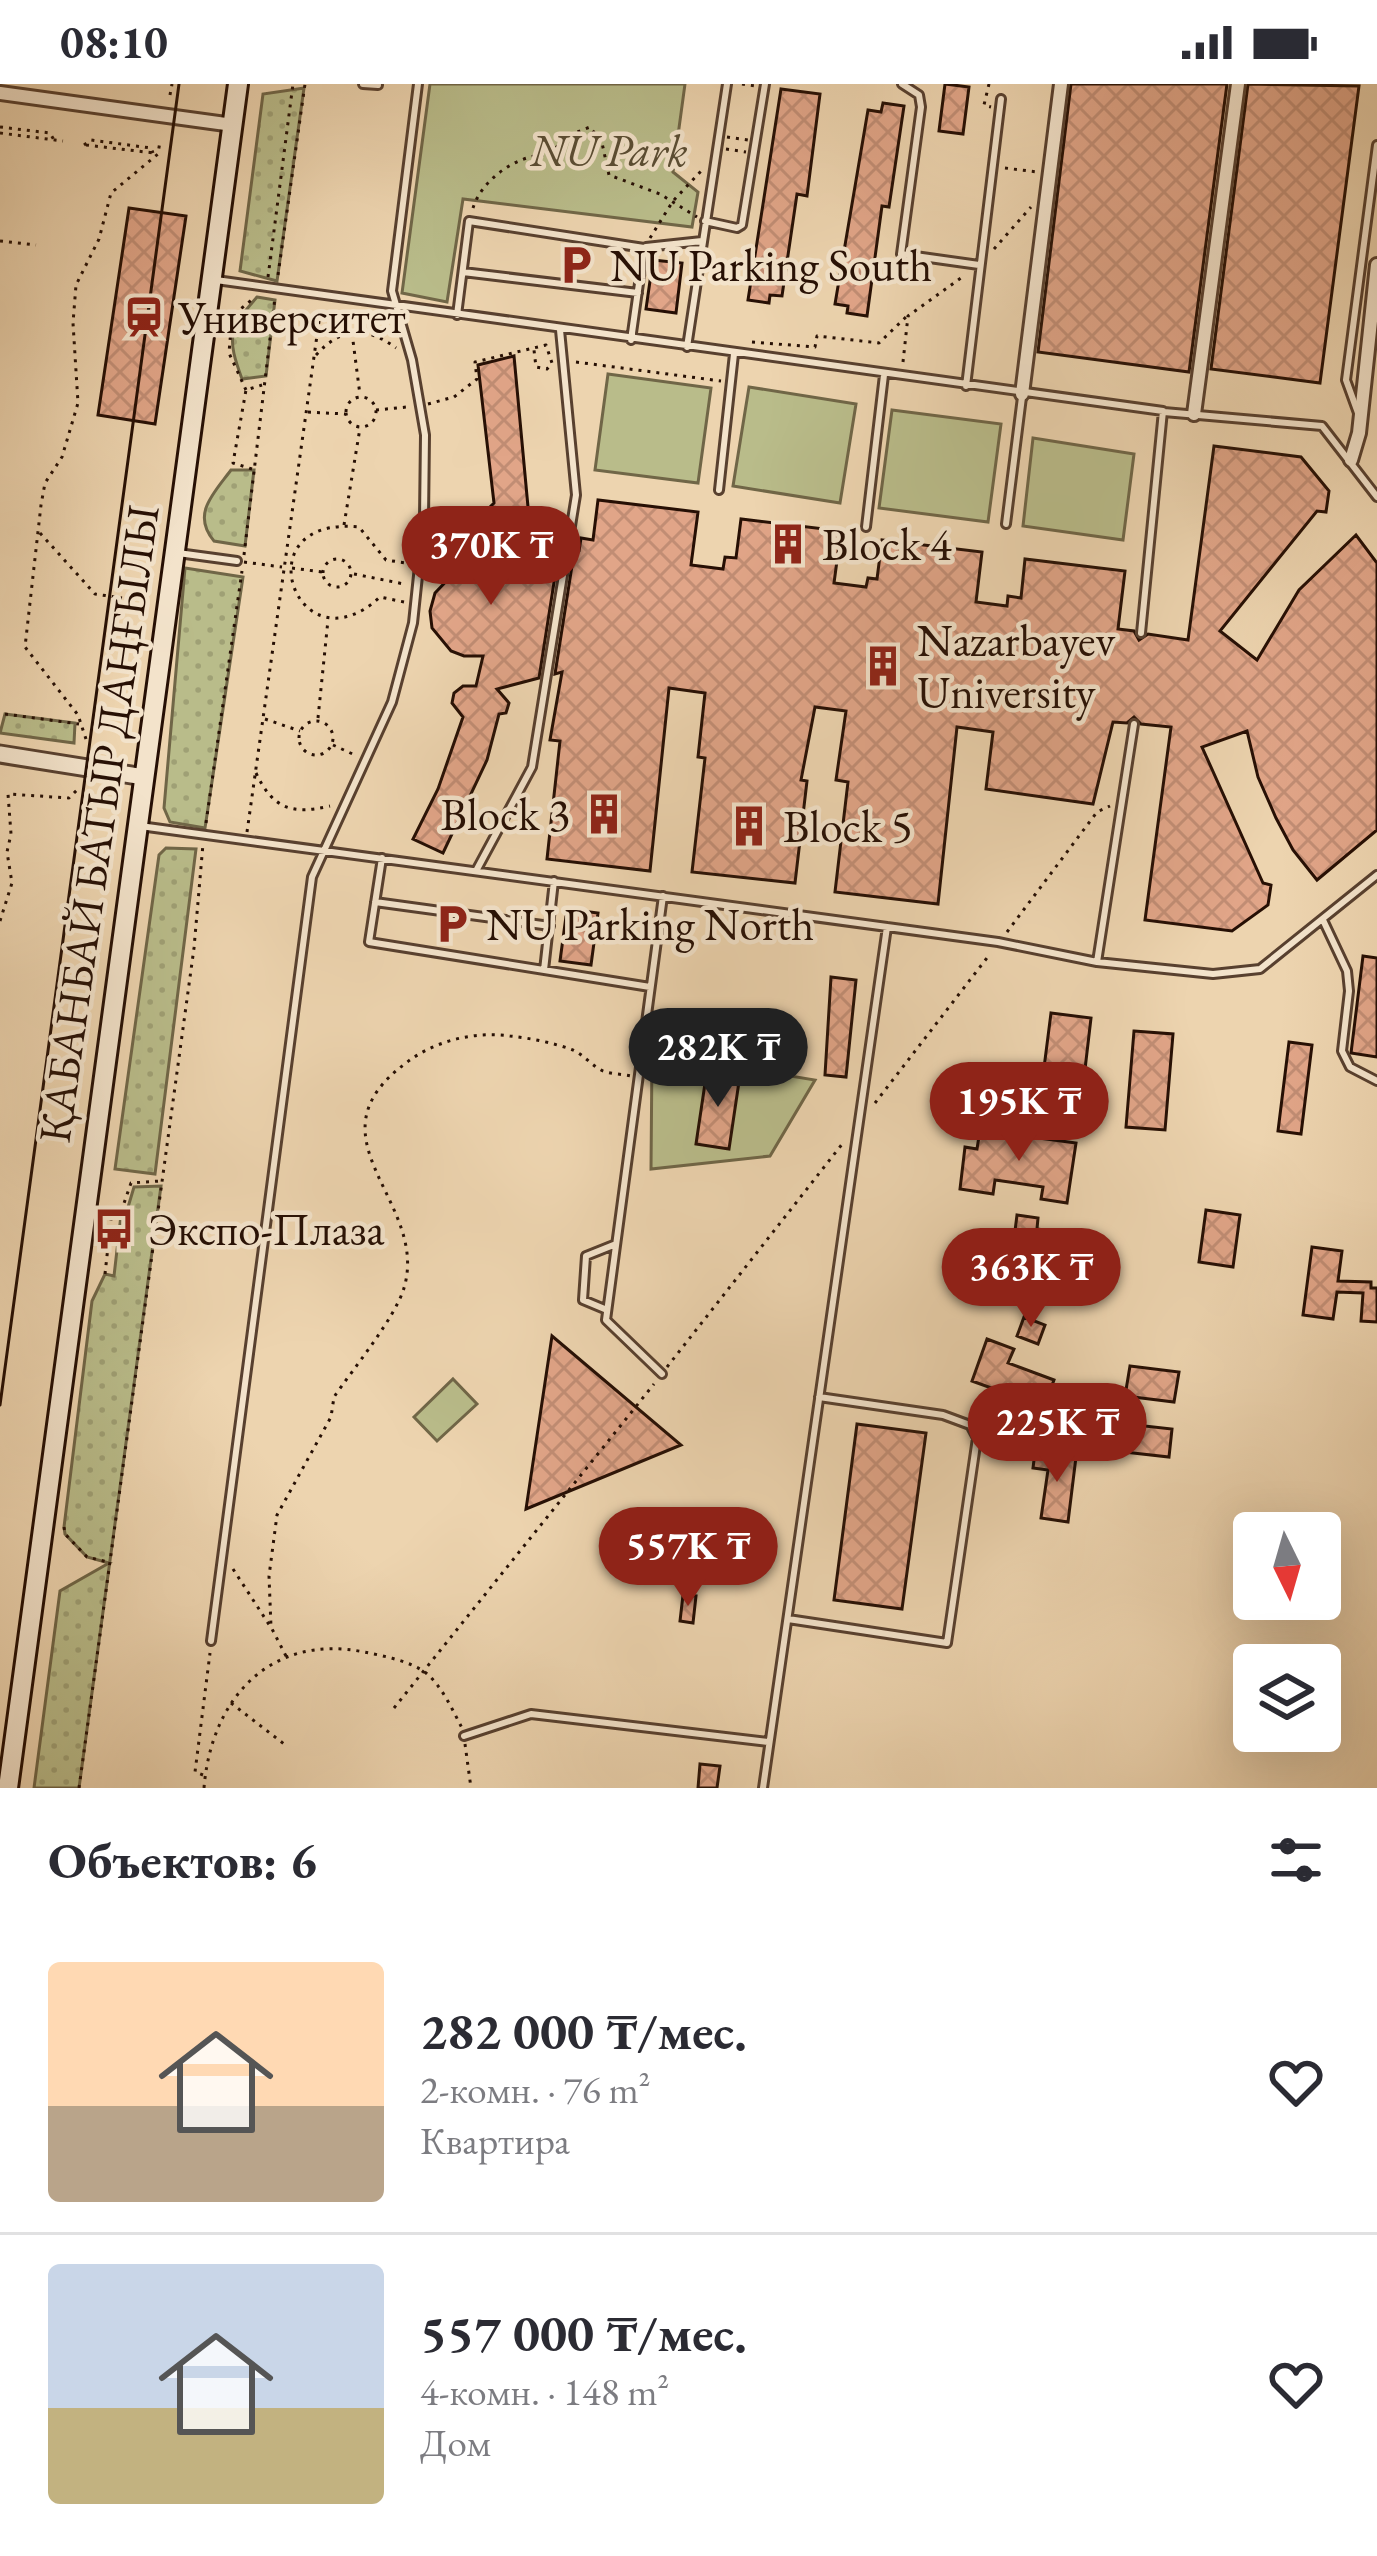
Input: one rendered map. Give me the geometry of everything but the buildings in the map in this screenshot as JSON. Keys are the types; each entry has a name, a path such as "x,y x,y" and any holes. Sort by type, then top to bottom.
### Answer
{"main road":[{"name":"ҚАБАНБАЙ БАТЫР ДАҢҒЫЛЫ","path":"6,1775 238,84"}],"street":[{"path":"80,104 85,84"},
{"path":"1022,394 1060,84"},
{"path":"1194,414 1238,84"},
{"path":"0,93 233,125"},
{"path":"1351,460 1377,266"},
{"path":"0,756 144,777"}],"lane":[{"path":"363,84 378,85"},
{"path":"212,1641 312,877 392,702 416,604 425,435 412,360 392,291 418,84"},
{"path":"687,347 727,84"},
{"path":"902,84 919,95 921,107 901,254 979,265"},
{"path":"704,221 736,229 742,225 764,85"},
{"path":"966,386 1001,99"},
{"path":"1360,418 1346,380 1377,145"},
{"path":"457,315 469,221 644,248 702,241"},
{"path":"632,340 644,248"},
{"path":"463,272 638,292"},
{"path":"212,280 1022,394 1322,426 1377,497"},
{"path":"476,871 532,767 576,495 560,329"},
{"path":"719,490 734,354"},
{"path":"866,527 884,375"},
{"path":"1006,524 1022,394"},
{"path":"1141,633 1162,411"},
{"path":"175,552 237,561"},
{"path":"1097,962 1134,724"},
{"path":"138,825 998,942 1097,962 1213,974 1260,969 1377,875"},
{"path":"382,858 369,943 650,987"},
{"path":"544,970 554,881"},
{"path":"662,896 606,1320 662,1374"},
{"path":"375,902 550,926"},
{"path":"1323,920 1347,971 1342,1051 1349,1066 1377,1082"},
{"path":"763,1788 887,927"},
{"path":"608,1310 583,1300 586,1256 616,1244"},
{"path":"787,1619 947,1642 964,1529 977,1438 970,1425 943,1414 819,1397"},
{"path":"464,1736 531,1714 768,1742"}],"path":[{"path":"170,94 172,84"},
{"path":"272,289 293,84"},
{"path":"254,470 233,463 246,391 230,353 232,316 272,289 304,84"},
{"path":"742,84 764,85"},
{"path":"469,221 477,194 499,173 529,154 548,155 572,134 590,127 602,143 608,175 673,201 704,221"},
{"path":"0,130 63,141"},
{"path":"719,136 755,141"},
{"path":"86,739 81,724 25,647 38,532 45,483 62,457 78,403 73,323 76,285 99,239 111,193 156,154 160,141"},
{"path":"84,145 156,154"},
{"path":"718,148 754,153"},
{"path":"644,248 691,178 714,162"},
{"path":"745,356 747,343 815,347 817,335 879,343 979,265 1050,180 992,166"},
{"path":"0,241 36,245"},
{"path":"245,839 288,567 323,297"},
{"path":"901,377 908,316"},
{"path":"314,358 328,342 352,331 380,336 412,360"},
{"path":"352,331 360,397"},
{"path":"376,410 454,397 477,379 475,362 534,350"},
{"path":"563,359 731,382"},
{"path":"246,391 265,384"},
{"path":"360,397 367,398 376,410 370,425 360,428 350,424 345,414 348,403 360,397"},
{"path":"307,411 345,414"},
{"path":"344,525 360,428"},
{"path":"416,604 380,598 366,610 328,619 299,602 288,567 293,552 316,529 344,525 358,527 386,560 419,566"},
{"path":"38,532 95,594 122,598"},
{"path":"322,572 326,563 342,559 352,574 417,586"},
{"path":"237,561 322,572 332,586 340,587 352,574"},
{"path":"318,722 328,619"},
{"path":"4,714 81,724"},
{"path":"263,718 300,730"},
{"path":"309,722 318,722 330,729 331,745 317,755 305,752 299,742 300,730 309,722"},
{"path":"331,745 368,761"},
{"path":"255,771 272,798 287,808 300,812 348,802"},
{"path":"0,921 11,883 8,794 69,798 80,788"},
{"path":"394,1708 662,1374 1097,812 1123,800"},
{"path":"79,1788 194,948 204,834"},
{"path":"271,1628 268,1576 277,1515 332,1417 334,1397 404,1289 405,1251 364,1139 363,1118 371,1099 387,1076 414,1056 436,1044 482,1035 553,1044 577,1051 603,1071 638,1077"},
{"path":"105,1274 112,1210 122,1209 131,1183 162,1181"},
{"path":"64,1527 87,1557 110,1562"},
{"path":"223,1554 286,1656"},
{"path":"205,1775 194,1772 212,1641"},
{"path":"204,1788 210,1738 230,1702 286,1656 344,1648 388,1657 424,1671 435,1682"},
{"path":"230,1702 288,1748"}],"green space":[{"name":"NU Park","path":"430,84 685,84 673,172 698,192 692,227 463,199 447,302 402,293"},
{"path":"304,88 277,281 240,271 263,94"},
{"path":"257,297 275,300 266,376 242,379 233,335"},
{"path":"608,374 711,388 698,483 595,470"},
{"path":"749,387 856,404 840,503 733,486"},
{"path":"892,410 1001,424 988,522 879,508"},
{"path":"1033,438 1134,454 1123,540 1023,526"},
{"path":"231,470 254,470 245,546 214,541 205,522 207,504"},
{"path":"185,568 243,577 205,828 170,822 164,808"},
{"path":"5,714 75,723 74,743 0,733"},
{"path":"166,848 196,849 155,1174 115,1169 159,855"},
{"path":"652,1053 815,1080 770,1156 651,1169"},
{"path":"161,1186 79,1788 34,1788 60,1591 109,1563 87,1557 64,1527 92,1301 105,1274 114,1276 121,1215 126,1214 134,1187"},
{"path":"453,1379 477,1404 437,1441 414,1417"}],"tram line":[{"path":"0,1405 179,84"}],"place":[{"name":"NU Parking South","path":"576,265"},
{"name":"Университет","path":"144,317"},
{"name":"Block 4","path":"788,544"},
{"name":"Nazarbayev University","path":"883,666"},
{"name":"Block 3","path":"604,814"},
{"name":"Block 5","path":"749,826"},
{"name":"NU Parking North","path":"452,924"},
{"name":"Экспо-Плаза","path":"114,1229"}]}
